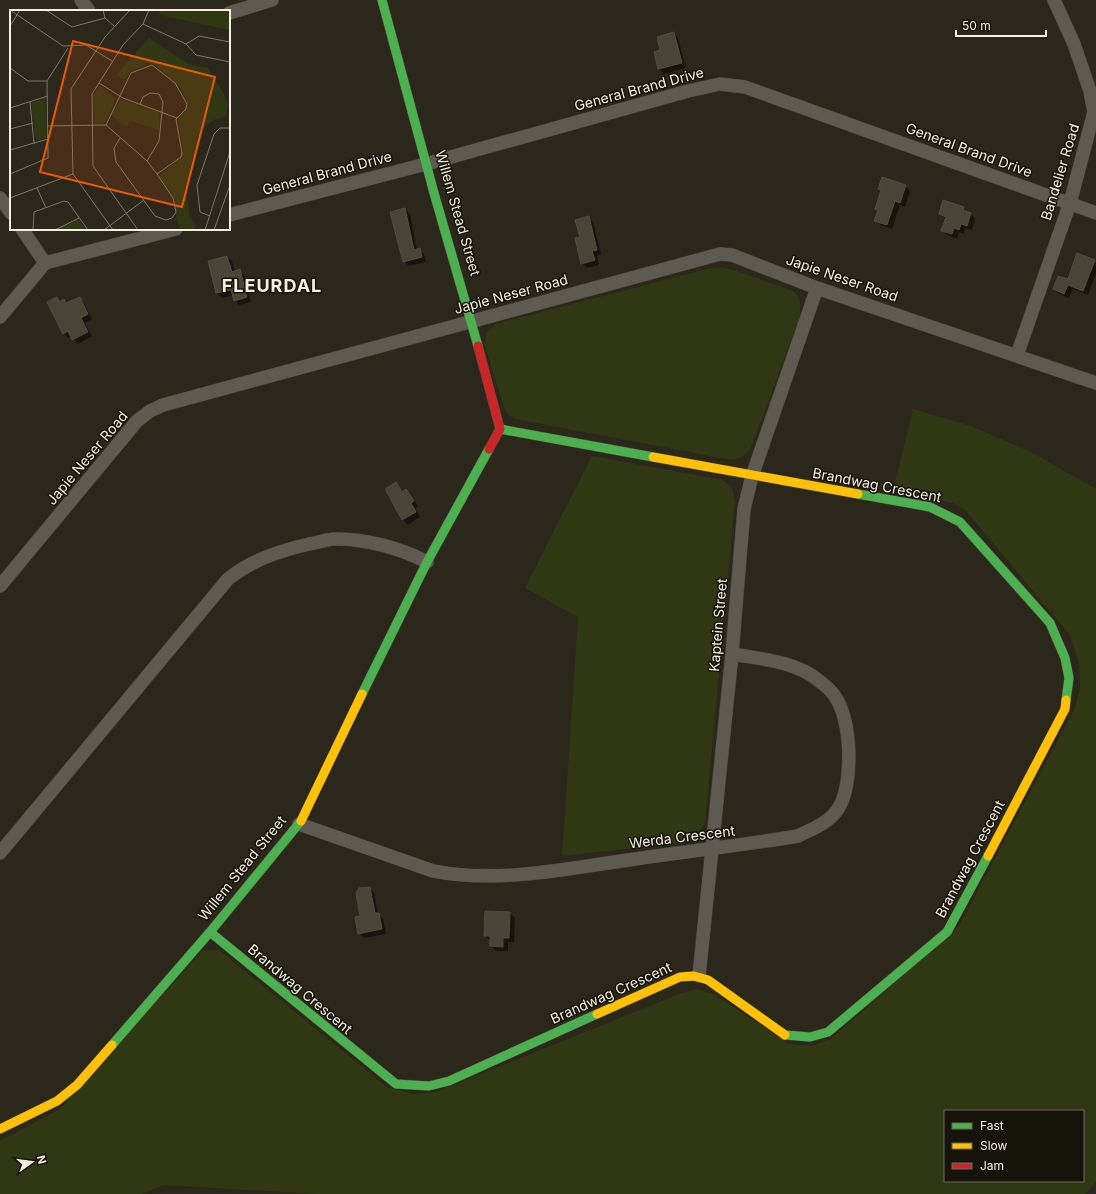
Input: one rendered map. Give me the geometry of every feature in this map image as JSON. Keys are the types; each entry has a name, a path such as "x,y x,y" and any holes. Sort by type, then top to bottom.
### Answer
{"street":[{"path":"81,0 88,10"},
{"path":"230,13 272,0"},
{"name":"Willem Stead Street","path":"0,1129 57,1101 77,1085 210,932 299,824 427,562 500,429 472,322 426,164 382,0"},
{"name":"Bandelier Road","path":"1017,355 1070,203 1092,120 1093,105 1090,91 1074,44 1054,0"},
{"name":"General Brand Drive","path":"230,215 426,164 688,91 720,84 745,87 1096,213"},
{"path":"0,198 10,212"},
{"path":"23,230 45,263"},
{"path":"0,317 45,263 172,230"},
{"name":"Japie Neser Road","path":"0,586 137,421 163,405 720,254 732,254 817,288 1096,383"},
{"name":"Kaptein Street","path":"699,976 732,654 744,510 752,476 817,288"},
{"name":"Brandwag Crescent","path":"210,932 375,1069 396,1084 429,1086 449,1081 680,977 699,976 708,980 785,1035 810,1036 828,1032 842,1022 947,932 967,897 1065,709 1068,696 1069,678 1065,658 1050,623 960,522 930,507 752,476 500,429"},
{"path":"0,853 228,579 242,568 273,554 332,539 361,542 410,554 427,562"},
{"name":"Werda Crescent","path":"299,824 433,871 455,875 481,877 552,871 798,836 821,825 838,810 847,787 849,750 842,711 834,694 818,680 800,668 732,654"}],"green space":[{"path":"721,267 734,270 795,292 800,301 800,316 750,450 742,457 732,460 515,419 508,415 504,408 484,343 486,333 496,324 707,269"},
{"path":"913,409 971,426 1031,452 1096,489 1096,1182 1085,1194 317,1194 164,1185 142,1194 0,1194 0,1141 60,1109 202,951 219,950 387,1087 412,1094 436,1092 682,993 697,989 714,994 789,1044 812,1046 831,1039 959,926 1075,708 1080,687 1079,663 1070,635 965,510 953,503 893,491"},
{"path":"592,456 723,480 732,488 735,501 705,824 694,836 679,843 562,856 578,617 525,588"}],"building":[{"path":"674,32 682,63 658,69 654,52 660,50 657,37"},
{"path":"882,177 906,185 900,203 895,201 887,225 874,221 878,210 875,209 881,190 878,189"},
{"path":"943,200 964,207 963,210 971,213 967,226 961,224 959,230 954,228 952,234 941,231 946,217 939,214"},
{"path":"405,208 414,250 420,248 422,257 403,262 390,212"},
{"path":"589,216 597,250 592,251 595,260 581,264 575,238 580,237 575,220"},
{"path":"1077,253 1095,260 1083,291 1068,285 1064,294 1053,289 1058,276 1068,279"},
{"path":"227,256 232,272 240,269 247,297 234,301 231,290 216,293 208,261"},
{"path":"57,297 59,302 64,299 66,303 80,297 88,314 81,318 88,332 72,340 68,331 63,334 47,302"},
{"path":"396,482 402,492 406,489 414,501 411,503 416,512 402,520 385,489"},
{"path":"370,887 375,913 379,913 382,929 358,934 355,917 360,916 356,893 359,888"},
{"path":"485,911 510,912 509,938 503,938 503,947 490,946 490,936 484,936"}],"traffic: fast":[{"path":"382,0 434,193 478,346"},
{"path":"500,429 653,457"},
{"path":"362,694 427,562 489,449"},
{"path":"858,494 930,507 960,522 1050,623 1065,658 1069,678 1066,700"},
{"path":"112,1045 210,932 301,821"},
{"path":"785,1035 810,1037 828,1032 947,932 988,856"},
{"path":"210,932 396,1084 429,1086 449,1081 597,1014"}],"traffic: slow":[{"path":"653,457 858,494"},
{"path":"301,821 362,694"},
{"path":"988,856 1065,709 1066,700"},
{"path":"597,1014 680,977 694,976 708,980 785,1035"},
{"path":"0,1129 57,1101 77,1085 112,1045"}],"traffic: jam":[{"path":"478,346 500,429 489,449"}],"district":[{"name":"FLEURDAL","path":"272,286"}]}
